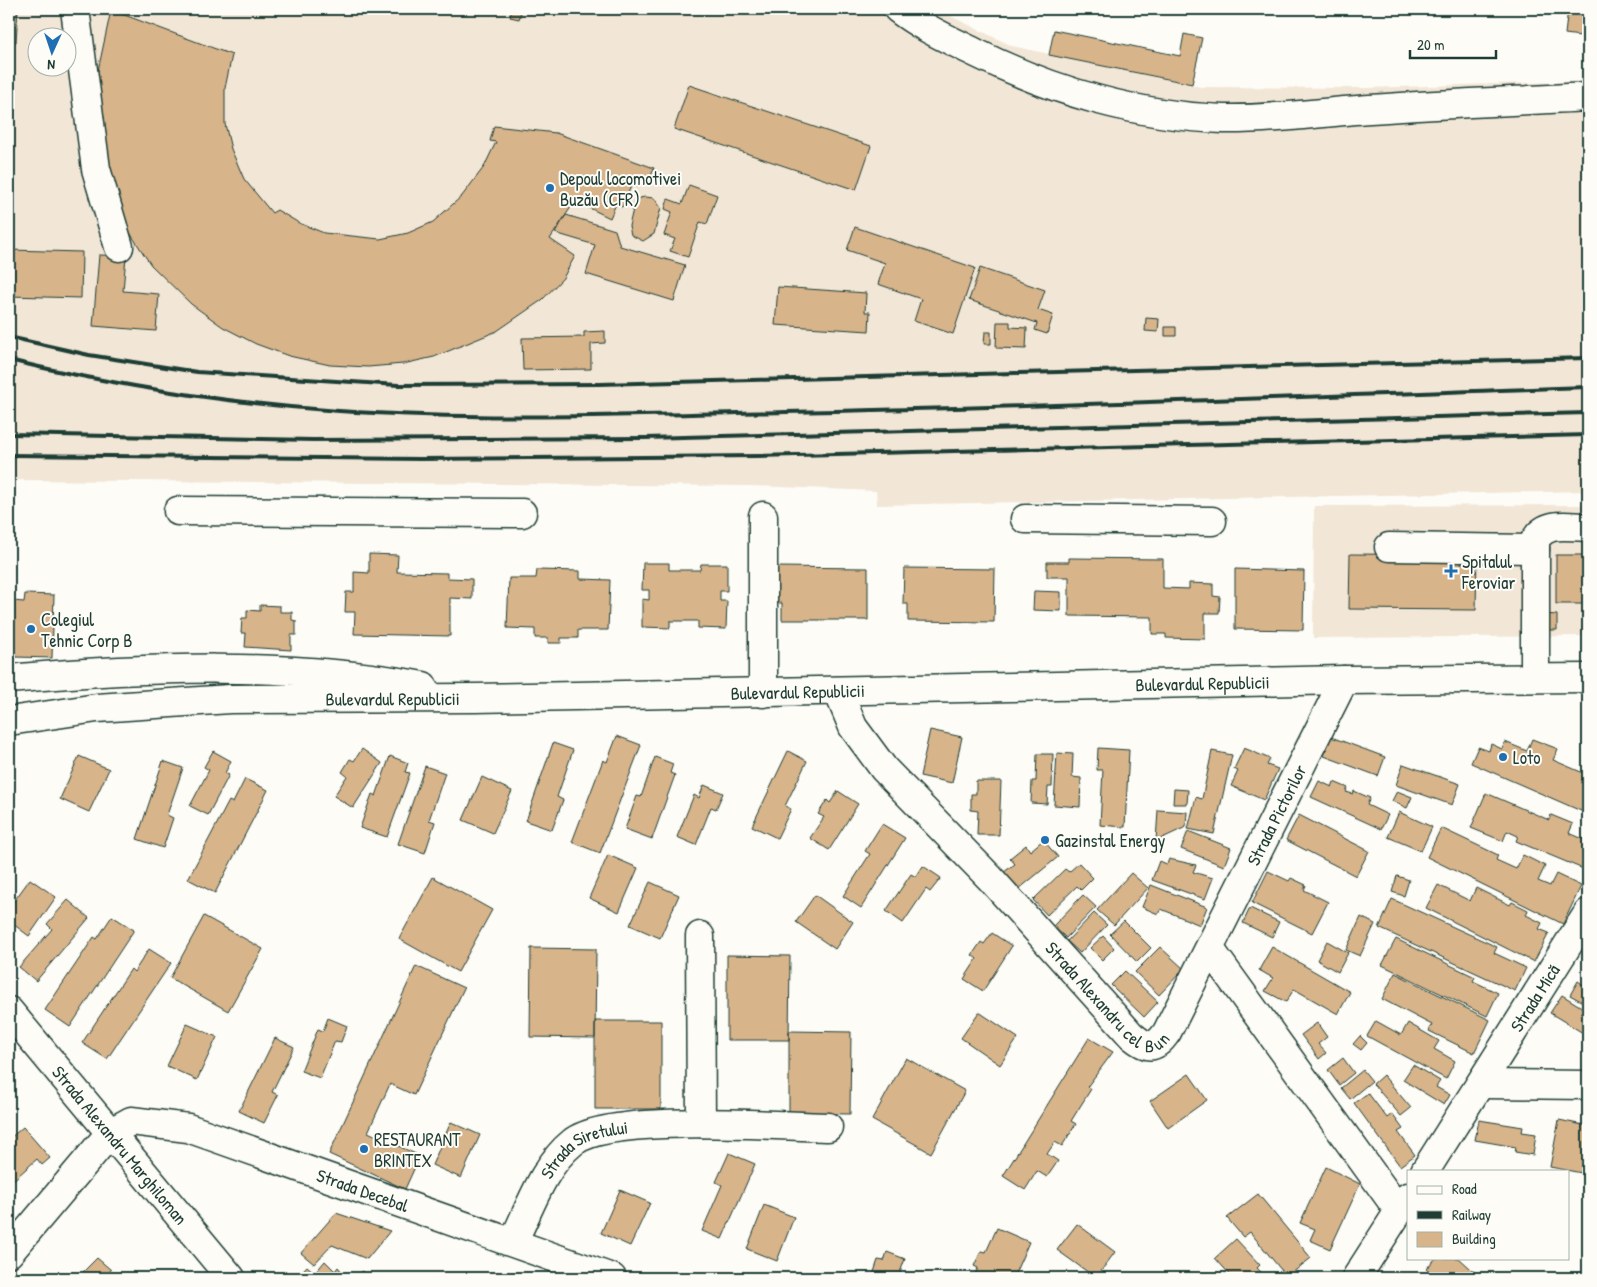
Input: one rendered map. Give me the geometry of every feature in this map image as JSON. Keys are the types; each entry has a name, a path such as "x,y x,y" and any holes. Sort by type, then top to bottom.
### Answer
{"street":[{"path":"75,9 96,170 119,247"},
{"path":"898,9 958,44 1032,78 1095,98 1159,112 1224,119 1258,118 1376,108 1588,97"},
{"path":"178,511 522,513"},
{"path":"763,516 763,692"},
{"path":"1025,519 1212,521"},
{"path":"1535,678 1535,540 1544,528 1588,527"},
{"path":"1389,547 1535,549"},
{"path":"9,679 182,669 292,671 392,680 476,698"},
{"name":"Bulevardul Republicii","path":"15,720 97,708 230,699 476,698 1344,680 1588,678"},
{"name":"Strada Pictorilor","path":"1210,949 1344,680"},
{"name":"Strada Alexandru cel Bun","path":"838,691 853,727 884,769 990,878 1142,1044 1152,1046 1160,1043 1210,949"},
{"name":"Strada Mică","path":"1427,1170 1588,912"},
{"path":"700,936 700,1123"},
{"path":"1210,949 1404,1204 1356,1278"},
{"name":"Strada Alexandru Marghiloman","path":"9,1011 231,1278"},
{"path":"1482,1084 1588,1085"},
{"name":"Strada Decebal","path":"111,1132 131,1121 188,1128 612,1278"},
{"name":"Strada Siretului","path":"513,1242 557,1157 575,1141 596,1131 700,1123 828,1128"},
{"path":"9,1252 111,1132"}],"shaded area":[{"path":"9,9 936,9 1012,46 1201,87 1366,88 1588,81 1588,491 877,505 876,491 754,486 9,480"},
{"name":"Spitalul Feroviar","path":"1588,505 1588,636 1313,638 1314,506"}],"building":[{"path":"9,9 18,9 16,42 9,42"},
{"path":"512,9 522,9 519,19 510,17"},
{"path":"1568,9 1588,9 1588,37 1565,34"},
{"name":"Depoul locomotivei Buzău (CFR)","path":"111,10 232,55 225,88 225,124 231,149 244,179 272,213 277,210 299,223 324,233 380,239 408,233 433,222 462,196 484,167 496,142 490,141 494,126 556,133 654,168 650,179 642,176 638,187 632,184 622,207 616,204 610,218 575,201 550,239 575,256 563,278 542,300 497,331 434,357 403,364 368,367 330,365 289,356 256,344 223,327 191,304 151,265 117,208 96,116 96,80"},
{"path":"1054,30 1180,56 1184,34 1202,38 1192,84 1049,55"},
{"path":"9,48 13,48 10,100 9,100"},
{"path":"689,85 871,146 856,190 674,129"},
{"path":"689,185 717,195 707,224 700,222 688,257 670,251 675,239 664,235 672,212 665,209 668,199 682,204"},
{"path":"640,198 654,198 661,208 654,234 643,241 631,235 629,226 634,205"},
{"path":"566,215 615,230 620,246 685,265 674,301 586,274 595,245 555,233"},
{"path":"855,227 975,268 953,334 914,321 921,299 878,284 885,263 847,250"},
{"path":"9,250 82,252 81,298 9,296"},
{"path":"99,255 126,256 123,291 159,294 156,331 93,326"},
{"path":"980,268 1045,290 1038,310 1053,315 1047,334 1035,330 1037,323 969,300"},
{"path":"778,287 866,293 865,312 870,312 869,331 775,325"},
{"path":"1146,318 1159,319 1158,332 1145,331"},
{"path":"997,322 1010,322 1010,327 1027,328 1026,349 996,348"},
{"path":"1165,327 1176,327 1176,336 1165,336"},
{"path":"605,331 605,343 591,344 591,369 523,370 522,338 584,337 584,332"},
{"path":"985,332 991,332 991,344 984,344"},
{"path":"369,554 398,555 397,572 447,573 447,578 472,579 472,599 450,598 450,636 354,634 355,612 345,612 346,592 354,592 354,572 369,573"},
{"path":"1350,554 1477,555 1476,610 1349,609"},
{"path":"1556,555 1586,555 1586,560 1588,560 1588,608 1586,608 1586,604 1556,604"},
{"path":"1069,558 1163,559 1163,588 1189,589 1189,583 1213,584 1213,596 1220,597 1219,613 1205,613 1205,639 1166,638 1166,634 1152,634 1152,617 1069,616 1069,577 1047,577 1047,562 1069,562"},
{"path":"643,563 669,563 669,570 700,570 701,564 727,564 727,591 720,591 720,601 727,601 726,629 698,628 698,621 670,621 670,628 642,627 642,599 649,600 649,590 642,590"},
{"path":"777,567 868,568 868,620 782,620 782,603 777,603"},
{"path":"904,568 995,569 994,622 908,621 908,604 903,604"},
{"path":"1235,569 1304,571 1303,630 1235,629"},
{"path":"537,570 580,571 580,579 610,580 608,630 578,630 578,638 561,638 561,643 548,643 548,638 535,638 535,629 507,628 509,578 536,578"},
{"path":"1034,591 1061,592 1061,611 1033,610"},
{"name":"Colegiul Tehnic Corp B","path":"9,592 14,592 13,601 24,602 25,594 54,595 52,658 15,657 15,661 9,660"},
{"path":"260,605 280,606 280,612 292,612 292,620 296,621 296,635 291,635 291,650 245,647 246,633 241,633 242,618 247,618 247,610 260,611"},
{"path":"1544,614 1557,615 1557,630 1544,630"},
{"path":"930,730 962,737 952,783 920,776"},
{"path":"617,736 641,745 600,853 572,842 603,760 607,762"},
{"path":"1331,737 1385,757 1378,776 1324,756"},
{"path":"1532,739 1558,749 1553,760 1588,775 1588,814 1471,763 1478,747 1489,751 1491,744 1502,749 1505,742 1527,751"},
{"path":"553,743 573,750 557,797 563,800 552,830 526,821"},
{"path":"1098,748 1129,750 1125,827 1100,825 1103,770 1097,770"},
{"path":"1244,748 1270,759 1267,765 1278,769 1264,800 1231,786 1238,771 1234,769"},
{"path":"362,749 382,763 353,808 334,796 347,776 342,772 350,759 354,761"},
{"path":"213,751 231,761 225,773 229,775 208,815 190,806 209,770 204,767"},
{"path":"788,751 807,761 785,806 791,809 777,838 752,826"},
{"path":"1212,751 1232,755 1214,834 1188,829 1196,797 1202,799"},
{"path":"1057,753 1073,754 1072,777 1081,778 1080,807 1054,805"},
{"path":"1037,754 1053,754 1052,787 1048,787 1047,804 1031,803 1032,781 1036,781"},
{"path":"79,756 109,769 89,812 60,799"},
{"path":"390,756 408,763 405,772 410,773 387,837 360,828 372,794 376,796"},
{"path":"655,757 673,764 670,773 675,775 652,839 625,829 637,796 641,797"},
{"path":"163,761 183,768 167,815 173,818 163,848 137,839"},
{"path":"1403,764 1460,784 1452,805 1396,785"},
{"path":"425,766 445,773 429,820 435,822 425,853 398,844"},
{"path":"482,777 512,791 493,833 463,820"},
{"path":"245,779 268,790 215,893 188,879 229,801 233,803"},
{"path":"976,781 1001,781 999,835 977,835 978,811 971,810 971,794 976,794"},
{"path":"1319,781 1332,787 1334,782 1348,788 1346,792 1353,794 1354,791 1370,798 1367,805 1388,815 1381,829 1311,797"},
{"path":"704,785 723,793 716,809 711,807 696,845 677,837 694,795 699,798"},
{"path":"1174,789 1188,790 1187,804 1173,804"},
{"path":"838,791 858,804 829,850 810,838 824,817 818,814 827,800 830,803"},
{"path":"1397,791 1412,797 1407,808 1392,801"},
{"path":"1486,793 1549,820 1551,815 1573,824 1569,833 1588,841 1588,871 1516,841 1518,836 1507,831 1503,841 1471,828"},
{"path":"1158,810 1187,812 1186,827 1156,841"},
{"path":"1399,812 1432,827 1421,851 1388,837"},
{"path":"1299,815 1369,851 1356,876 1286,840"},
{"path":"882,824 905,838 861,908 843,896 870,854 865,851"},
{"path":"1441,828 1498,855 1496,860 1516,869 1523,855 1545,866 1538,881 1550,886 1556,874 1581,886 1563,924 1427,857"},
{"path":"1188,831 1231,848 1224,866 1181,849"},
{"path":"1043,840 1058,857 1019,889 1004,872 1015,864 1010,858 1026,845 1030,851"},
{"path":"608,855 638,868 619,912 589,898"},
{"path":"1169,859 1196,865 1193,872 1213,878 1205,899 1152,880 1159,861 1167,864"},
{"path":"1079,863 1093,878 1081,890 1077,886 1047,915 1033,900 1065,869 1069,872"},
{"path":"923,866 941,878 930,892 926,889 903,923 886,911 911,874 916,877"},
{"path":"1268,871 1289,881 1291,878 1306,885 1304,890 1328,902 1312,933 1252,903"},
{"path":"1131,873 1148,888 1114,925 1097,910"},
{"path":"1397,876 1409,880 1404,896 1392,892"},
{"path":"433,877 492,910 458,972 399,939"},
{"path":"30,879 56,897 29,936 9,921 9,908"},
{"path":"650,882 679,895 660,938 630,925"},
{"path":"1151,885 1207,907 1200,925 1161,909 1158,914 1142,907"},
{"path":"1438,885 1470,901 1476,888 1510,905 1512,902 1528,910 1526,915 1542,923 1539,929 1549,933 1534,962 1426,908"},
{"path":"815,895 853,922 835,949 796,922"},
{"path":"1083,895 1096,907 1066,938 1053,926"},
{"path":"1392,899 1497,947 1494,953 1526,968 1515,991 1379,928"},
{"path":"68,900 89,918 36,981 19,967 52,929 47,924"},
{"path":"1250,908 1279,922 1272,937 1243,923"},
{"path":"1094,913 1107,925 1080,953 1067,941"},
{"path":"112,916 134,930 70,1027 45,1010 94,937 97,939"},
{"path":"204,916 263,949 228,1011 170,978"},
{"path":"1361,917 1375,924 1360,956 1346,950"},
{"path":"1124,921 1151,948 1137,962 1110,934"},
{"path":"992,933 1012,946 983,991 964,979 977,959 972,955 981,942 984,944"},
{"path":"1103,936 1114,948 1102,960 1090,948"},
{"path":"1396,939 1475,977 1473,981 1498,993 1487,1016 1382,965"},
{"path":"1327,941 1348,953 1338,972 1317,960"},
{"path":"1160,947 1184,969 1159,995 1135,972"},
{"path":"1272,947 1350,992 1338,1014 1294,989 1286,1002 1265,991 1273,978 1259,970"},
{"path":"531,948 596,949 595,1038 530,1037"},
{"path":"149,949 171,963 107,1059 82,1043 131,969 134,972"},
{"path":"727,955 790,956 789,1040 727,1040"},
{"path":"416,966 464,988 414,1095 390,1084 368,1132 420,1156 405,1189 329,1154"},
{"path":"1125,971 1158,1002 1144,1017 1111,985"},
{"path":"1395,973 1490,1020 1474,1053 1429,1031 1432,1025 1382,999"},
{"path":"1578,981 1588,988 1588,1005 1570,995"},
{"path":"1562,995 1588,1011 1588,1036 1550,1013"},
{"path":"979,1012 1018,1038 1000,1065 961,1038"},
{"path":"328,1018 347,1026 341,1042 335,1041 320,1078 301,1071 318,1029 323,1031"},
{"path":"595,1021 661,1021 661,1109 595,1109"},
{"path":"1376,1021 1401,1035 1408,1023 1439,1041 1434,1049 1455,1061 1446,1079 1367,1036"},
{"path":"1317,1023 1327,1037 1318,1044 1326,1053 1319,1059 1301,1035"},
{"path":"187,1024 217,1037 197,1080 167,1066"},
{"path":"789,1031 851,1032 850,1114 789,1113"},
{"path":"1360,1036 1367,1043 1361,1050 1353,1044"},
{"path":"275,1038 294,1047 272,1092 278,1095 264,1123 239,1111"},
{"path":"1089,1038 1113,1052 1087,1087 1091,1089 1071,1121 1076,1124 1062,1146 1055,1142 1047,1154 1058,1161 1047,1177 1037,1171 1025,1190 1003,1176"},
{"path":"906,1058 965,1091 931,1153 872,1120"},
{"path":"1343,1058 1354,1073 1339,1085 1328,1070"},
{"path":"1413,1065 1440,1081 1436,1087 1450,1095 1444,1105 1403,1080"},
{"path":"1363,1070 1372,1081 1350,1099 1341,1088"},
{"path":"1189,1074 1207,1100 1168,1128 1150,1101"},
{"path":"1383,1075 1411,1108 1401,1116 1373,1084"},
{"path":"1368,1093 1387,1118 1392,1114 1403,1129 1398,1132 1415,1155 1400,1166 1354,1103"},
{"path":"1479,1120 1523,1127 1522,1132 1536,1134 1533,1155 1515,1152 1516,1147 1475,1140"},
{"path":"1559,1120 1588,1126 1588,1142 1582,1173 1550,1167"},
{"path":"451,1122 480,1135 461,1178 432,1165"},
{"path":"23,1127 50,1158 42,1165 37,1159 9,1184 9,1139"},
{"path":"729,1153 755,1164 722,1239 702,1231 722,1185 716,1182"},
{"path":"1326,1167 1360,1184 1330,1249 1310,1240 1315,1229 1300,1223"},
{"path":"620,1190 650,1203 630,1246 601,1233"},
{"path":"1258,1194 1311,1258 1287,1277 1250,1232 1243,1237 1227,1218"},
{"path":"764,1205 794,1217 777,1261 747,1249"},
{"path":"336,1213 390,1231 367,1259 332,1245 314,1264 301,1253"},
{"path":"1077,1224 1115,1252 1096,1278 1057,1250"},
{"path":"997,1228 1029,1242 1013,1278 973,1278 978,1268 974,1266 981,1251 986,1252"},
{"path":"1236,1239 1260,1265 1257,1268 1267,1278 1233,1278 1215,1258"},
{"path":"887,1252 905,1259 898,1278 872,1278 878,1260 884,1261"},
{"path":"97,1258 111,1270 103,1278 77,1278"},
{"path":"1434,1260 1461,1260 1481,1278 1436,1278 1426,1269"},
{"path":"325,1261 335,1271 338,1267 347,1278 296,1278 307,1266 315,1273"},
{"path":"362,1271 369,1278 354,1278"}],"railway":[{"path":"9,337 89,355 197,372 398,385 600,384 1588,358"},
{"path":"9,360 91,378 173,392 297,408 395,414 506,417 885,410 1588,387"},
{"path":"9,434 313,440 645,438 1588,413"},
{"path":"9,455 421,459 757,456 1588,435"}],"place":[{"name":"Depoul locomotivei Buzău (CFR)","path":"550,188"},
{"name":"Spitalul Feroviar","path":"1451,571"},
{"name":"Colegiul Tehnic Corp B","path":"31,629"},
{"name":"Loto","path":"1503,757"},
{"name":"Gazinstal Energy","path":"1045,840"},
{"name":"RESTAURANT BRINTEX","path":"364,1149"}]}
